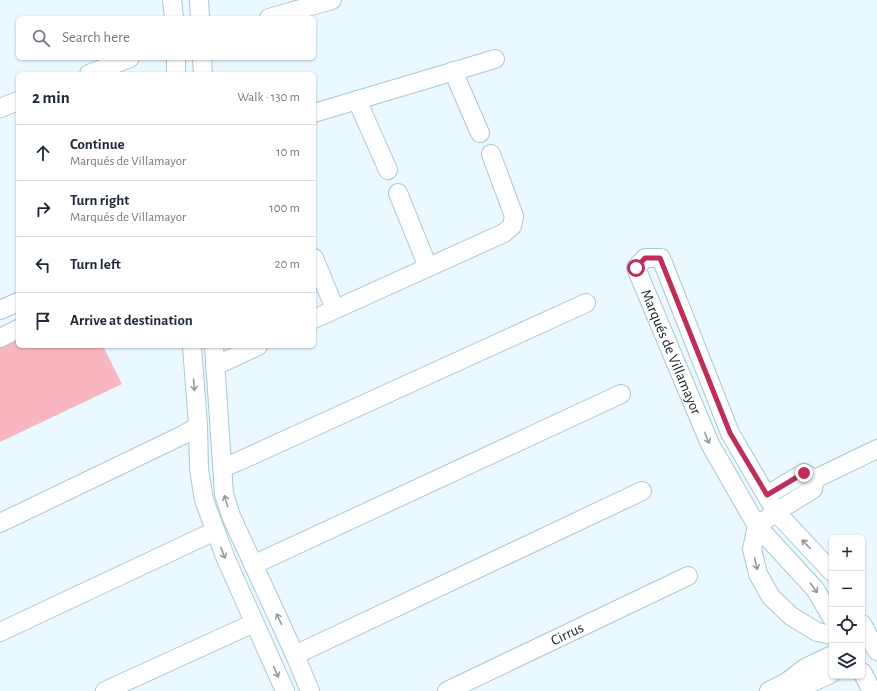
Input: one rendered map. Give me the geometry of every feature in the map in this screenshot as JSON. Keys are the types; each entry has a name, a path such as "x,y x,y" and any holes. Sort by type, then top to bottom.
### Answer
{"street":[{"path":"172,0 174,16"},
{"path":"199,0 200,16"},
{"path":"276,16 332,0"},
{"path":"316,112 495,59"},
{"path":"94,72 125,60"},
{"path":"176,60 176,72"},
{"path":"202,60 203,72"},
{"path":"453,71 480,133"},
{"path":"357,100 388,170"},
{"path":"0,108 16,102"},
{"path":"316,318 504,233 512,226 514,216 491,154"},
{"path":"398,193 428,267"},
{"name":"Marqués de Villamayor","path":"829,613 815,589 757,526 710,444 636,268 645,258 660,258 730,433 776,512 831,571"},
{"path":"316,263 335,309"},
{"path":"0,310 16,303"},
{"path":"222,468 586,303"},
{"path":"0,338 16,330"},
{"path":"192,348 198,426 199,469 204,500 226,559 285,691"},
{"path":"214,348 224,494 231,516 310,691"},
{"path":"215,366 254,348"},
{"path":"253,565 621,394"},
{"path":"0,523 198,426"},
{"path":"815,479 877,449"},
{"path":"767,495 804,473 815,479"},
{"path":"815,479 813,489 776,512 757,526 752,549 758,574 771,597 790,616 817,632 829,634"},
{"path":"295,655 642,491"},
{"path":"0,632 215,531"},
{"name":"Cirrus","path":"447,691 688,576"},
{"path":"105,691 254,623"},
{"path":"865,629 877,650"},
{"path":"812,680 829,659"},
{"path":"768,691 787,682 812,680 829,674"},
{"path":"865,678 872,691"}],"shaded area":[{"path":"16,335 16,348 104,348 122,384 0,442 0,342"}],"route":[{"path":"636,268 645,258 660,258 730,433 767,495 804,473"}]}
